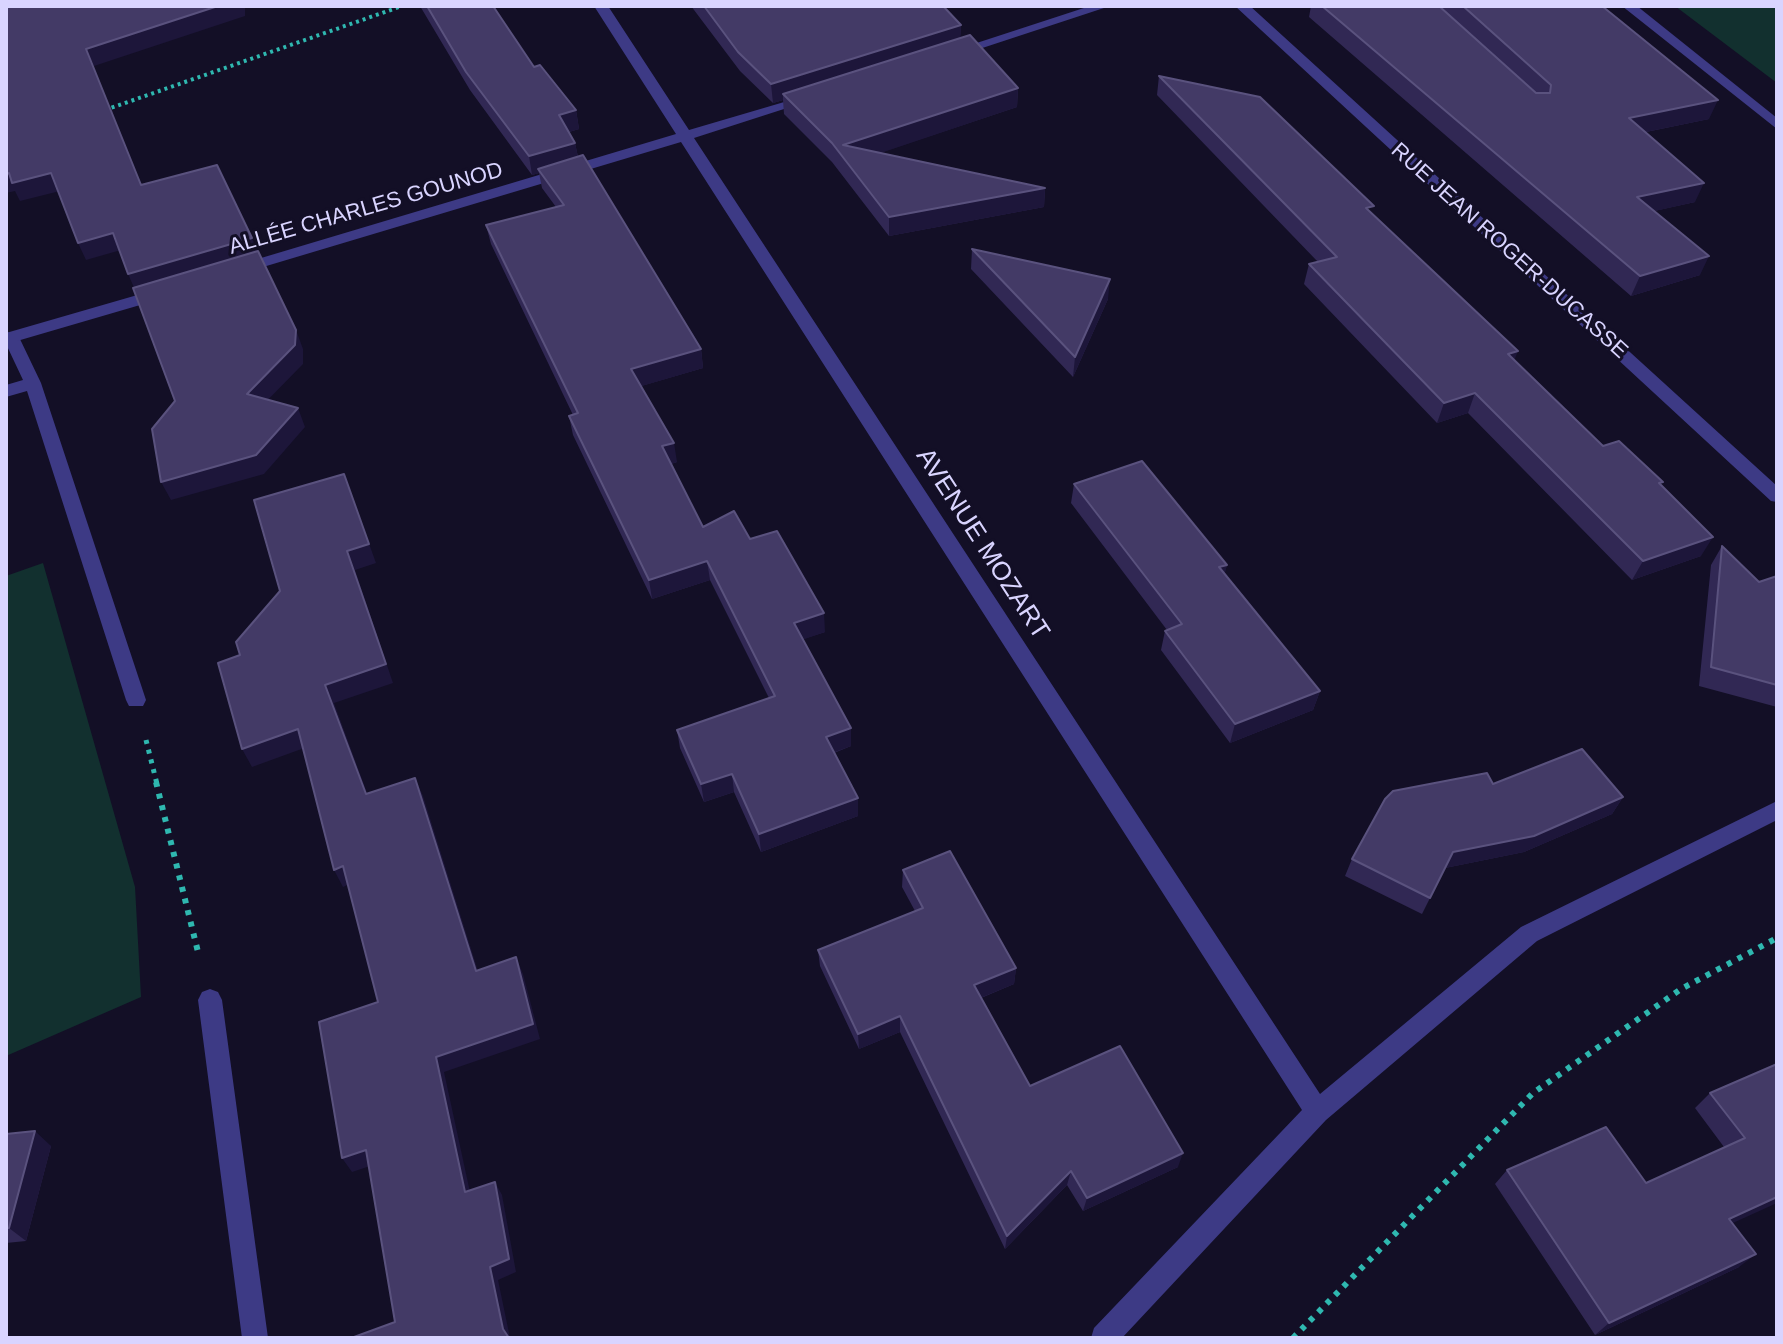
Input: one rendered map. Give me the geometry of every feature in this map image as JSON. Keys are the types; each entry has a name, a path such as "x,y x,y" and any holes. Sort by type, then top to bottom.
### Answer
{"street":[{"name":"AVENUE MOZART","path":"601,6 1317,1112"},
{"path":"940,57 1103,6"},
{"name":"RUE JEAN ROGER-DUCASSE","path":"1242,6 1777,496"},
{"path":"1629,6 1777,125"},
{"path":"688,137 821,95"},
{"name":"ALLÉE CHARLES GOUNOD","path":"222,275 688,137"},
{"path":"136,700 33,383 11,337 177,288"},
{"path":"6,391 33,383"},
{"path":"1104,1338 1317,1112 1529,934 1777,810"},
{"path":"210,1000 255,1338"}],"path":[{"path":"94,114 402,6"},
{"path":"136,700 210,1000"},
{"path":"1293,1338 1533,1093 1681,989 1777,938"}],"green space":[{"path":"1675,6 1777,6 1777,83"},
{"path":"43,563 135,887 141,997 6,1056 6,576"}],"building":[{"path":"218,6 86,49 141,185 217,165 252,238 128,274 113,233 78,243 51,173 12,183 9,173 6,174 6,8"},
{"path":"427,6 493,6 534,67 540,65 576,110 559,115 575,143 529,156 466,72"},
{"path":"704,6 943,6 961,25 771,84 738,52"},
{"path":"1322,6 1439,6 1536,93 1550,93 1551,85 1463,6 1602,6 1718,100 1629,118 1704,183 1637,197 1709,256 1640,276"},
{"path":"970,35 1018,88 843,145 1045,188 889,217 832,143 783,94"},
{"path":"1159,76 1260,97 1374,206 1366,208 1518,351 1508,354 1603,446 1619,441 1663,482 1659,483 1713,537 1643,561 1475,393 1444,403 1309,264 1337,257"},
{"path":"583,155 701,349 631,369 674,443 662,446 703,527 734,511 750,539 777,531 824,613 794,623 851,728 826,737 858,798 759,834 732,774 701,784 677,730 775,696 707,561 649,580 569,416 578,413 486,225 564,205 538,169"},
{"path":"972,249 1110,279 1075,357"},
{"path":"258,251 296,330 295,345 247,394 298,408 256,455 161,482 152,429 175,401 133,288"},
{"path":"1142,461 1227,565 1219,567 1320,691 1235,724 1165,631 1182,624 1074,484"},
{"path":"344,474 369,544 347,551 386,664 325,685 366,794 415,778 476,971 516,957 533,1024 436,1057 465,1192 495,1182 509,1259 490,1267 503,1329 509,1338 354,1338 395,1322 366,1150 342,1158 319,1022 378,1002 343,866 334,870 298,729 242,749 218,663 240,655 236,642 280,591 254,500"},
{"path":"1722,546 1759,582 1777,576 1777,685 1711,667"},
{"path":"1582,749 1623,797 1534,836 1453,852 1430,898 1352,859 1385,799 1393,791 1487,773 1493,784"},
{"path":"950,851 1016,968 974,985 1030,1086 1120,1046 1183,1153 1087,1198 1071,1171 1007,1236 900,1016 858,1034 818,950 923,908 903,870"},
{"path":"1777,1064 1777,1197 1729,1219 1756,1254 1609,1323 1507,1170 1606,1127 1646,1183 1745,1138 1710,1093"},
{"path":"35,1131 9,1228 6,1228 6,1134"}]}
